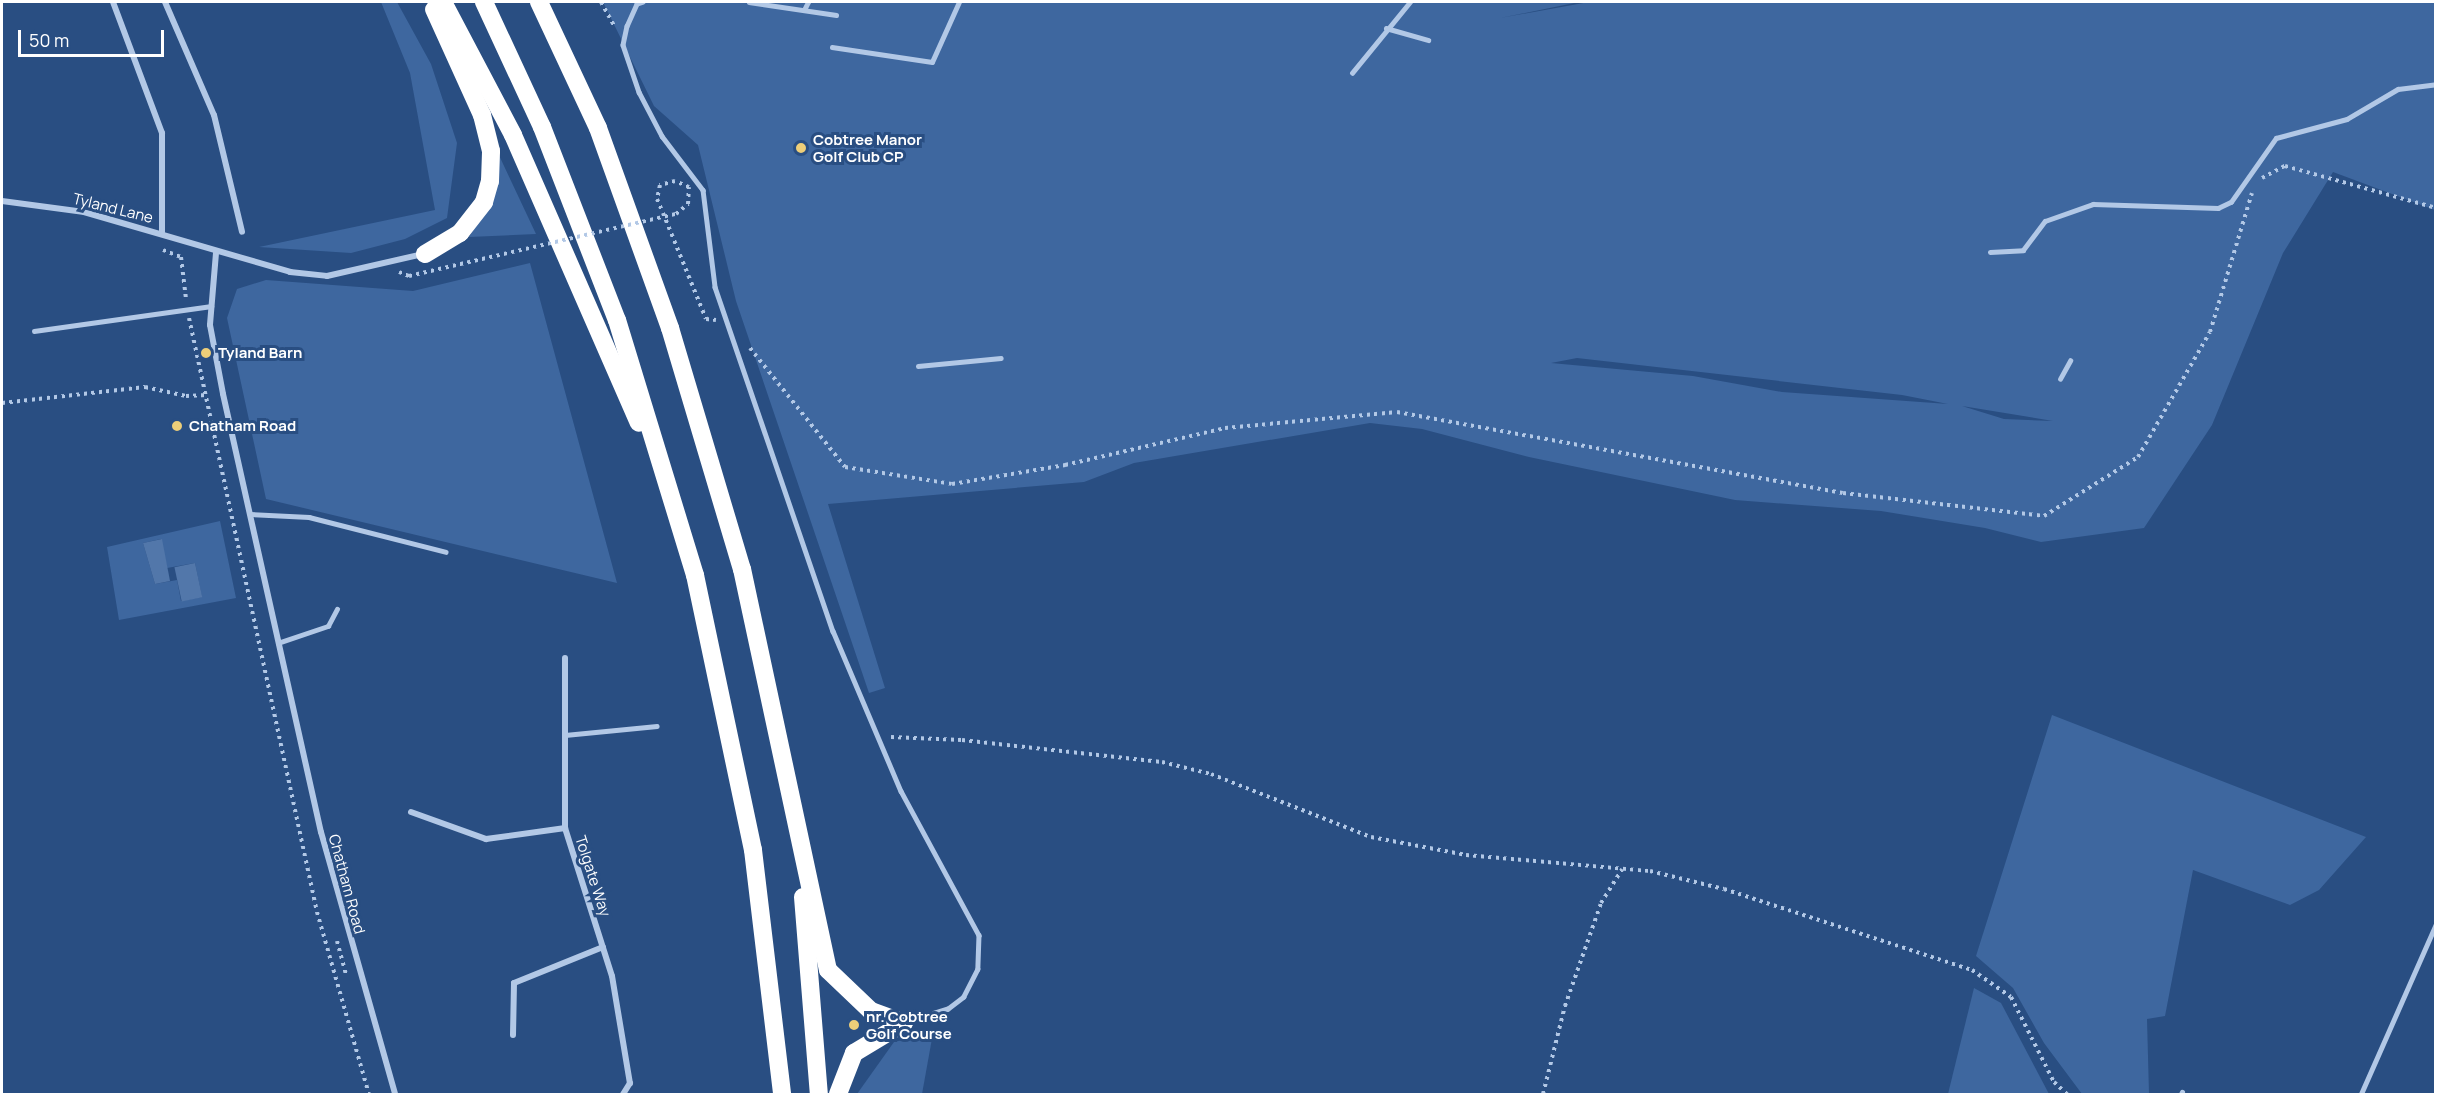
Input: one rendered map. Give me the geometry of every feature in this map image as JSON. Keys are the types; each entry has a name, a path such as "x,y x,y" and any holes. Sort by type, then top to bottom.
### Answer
{"highway":[{"path":"425,254 460,233 484,202 490,181 491,151 482,116 431,2"},
{"path":"443,2 513,135 676,507"},
{"path":"484,2 542,128 605,288 676,507 720,680 753,850 782,1095"},
{"path":"539,2 598,128 670,328 742,569 828,970 871,1011 904,1023"},
{"path":"789,792 819,1095"},
{"path":"838,1095 854,1053 904,1023"}],"street":[{"path":"113,2 162,133 166,167 162,232"},
{"path":"165,2 214,115 242,232"},
{"name":"Tyland Lane","path":"2,201 84,212 162,232 255,266 327,276 425,254"},
{"name":"Chatham Road","path":"216,253 211,306 223,394 324,843 395,1095"},
{"name":"Tolgate Way","path":"565,658 565,828 603,947 630,1083 622,1095"},
{"path":"411,812 486,839 565,828"},
{"path":"513,1035 514,983 603,947"}],"lane":[{"path":"643,2 637,4 627,26 624,45 639,92 662,136 704,190 709,260 833,631 901,791 971,916 981,950 964,997 948,1009 904,1023"},
{"path":"749,2 783,4 836,15"},
{"path":"804,10 808,2"},
{"path":"832,47 932,62 959,2"},
{"path":"1352,73 1386,28 1410,2"},
{"path":"1386,28 1428,40"},
{"path":"1990,252 2023,250 2045,221 2093,204 2218,208 2231,202 2276,138 2347,119 2398,89 2436,84"},
{"path":"34,331 211,306"},
{"path":"918,366 1001,358"},
{"path":"2060,379 2070,361"},
{"path":"250,514 309,517 446,552"},
{"path":"278,643 328,626 337,609"},
{"path":"565,735 657,726"},
{"path":"2361,1095 2436,924"}],"path":[{"path":"601,2 624,45"},
{"path":"409,276 676,214 688,204 689,187 675,181 660,185 657,200 663,213 706,319 728,321 845,467 952,484 1065,465 1225,428 1397,412 1843,493 2044,516 2138,457 2210,332 2256,182 2285,166 2436,208"},
{"path":"153,246 181,257 187,309 207,395 264,679 317,912 369,1095"},
{"path":"2,403 145,387 186,396 223,394"},
{"path":"878,737 962,740 1162,762 1211,774 1371,837 1466,855 1622,869 1724,889 1972,970 2011,997 2054,1082 2067,1095"},
{"path":"1543,1095 1576,975 1601,903 1622,869"}],"shaded area":[{"path":"381,2 397,2 431,64 457,143 447,218 405,239 351,253 259,247 435,210 410,73"},
{"path":"603,2 1579,2 1500,18 1589,2 2435,2 2435,210 2333,172 2283,253 2212,425 2144,528 2041,542 1985,528 1881,511 1735,500 1529,457 1422,429 1370,423 1134,463 1084,482 828,504 885,688 869,693 736,301 698,145 654,106","holes":["1577,358 1902,395 1948,404 1782,392 1693,376 1551,363","1962,406 2053,421 2004,419"]},
{"path":"497,151 536,234 469,237 490,203"},
{"path":"530,263 617,583 266,499 227,318 237,289 266,280 413,291"},
{"path":"220,521 236,598 119,620 107,547","holes":["161,539 167,568 195,563 202,597 181,601 177,580 155,584 143,543"]},
{"path":"2052,715 2366,837 2319,890 2290,905 2193,870 2165,1016 2147,1019 2149,1094 2082,1094 2044,1043 2013,988 1976,956"},
{"path":"1974,988 2001,1003 2049,1094 1948,1094"},
{"path":"933,1033 922,1094 857,1094 894,1042"}],"building":[{"path":"162,539 170,581 155,584 143,543"},
{"path":"195,563 202,597 182,602 174,567"}],"place":[{"name":"Cobtree Manor Golf Club CP","path":"801,148"},
{"name":"Tyland Barn","path":"206,353"},
{"name":"Chatham Road","path":"177,426"},
{"name":"nr. Cobtree Golf Course","path":"854,1025"}]}
